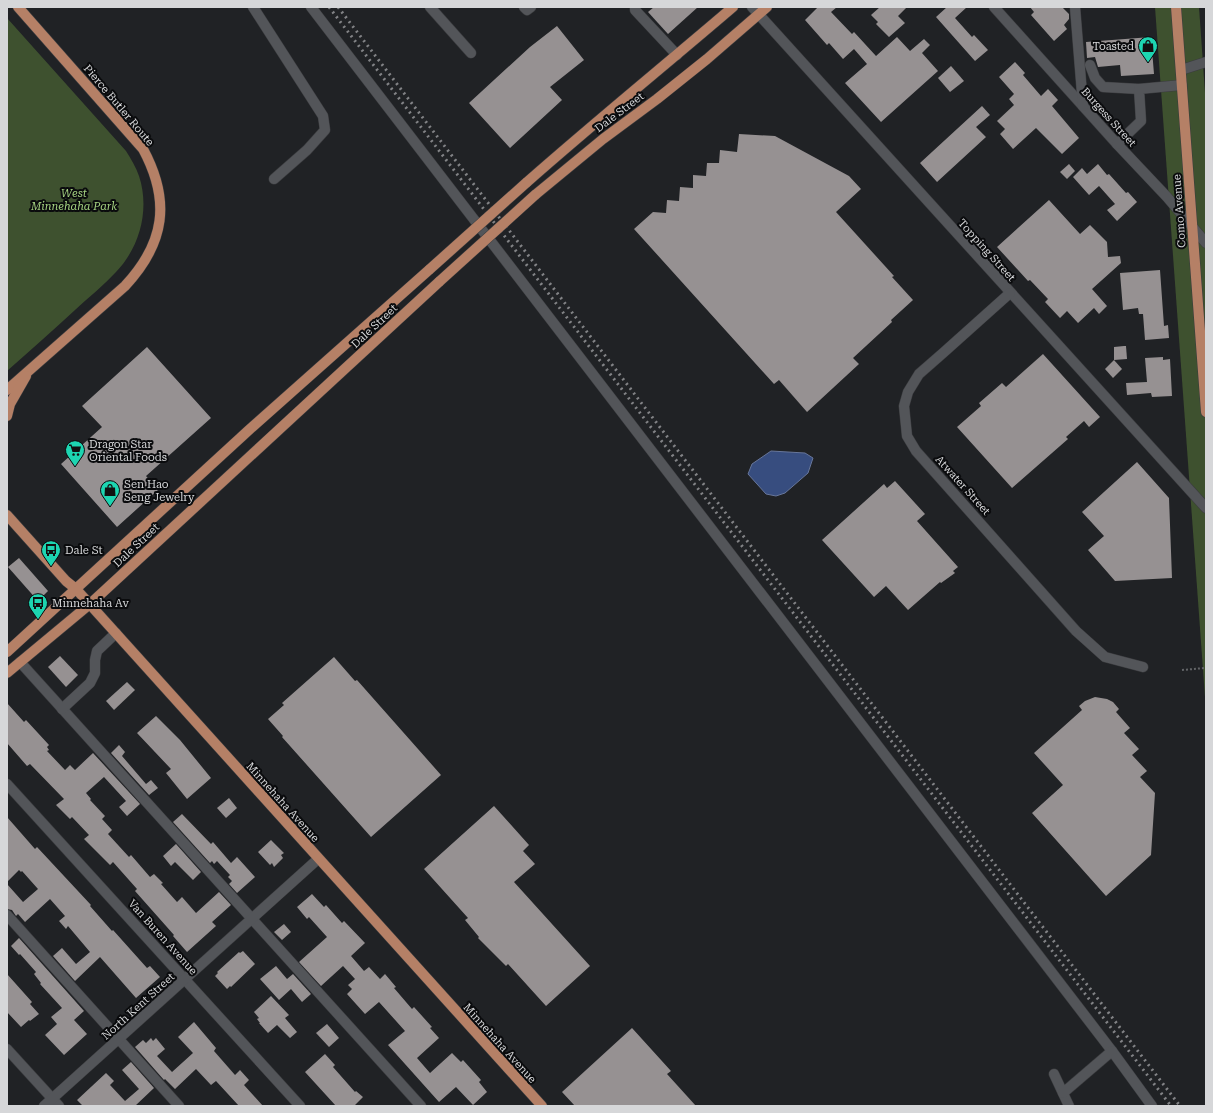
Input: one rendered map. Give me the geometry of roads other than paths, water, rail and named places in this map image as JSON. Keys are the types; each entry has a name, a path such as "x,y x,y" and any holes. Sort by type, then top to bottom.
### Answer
{"main road":[{"name":"Pierce Butler Route","path":"7,390 124,286 138,271 148,257 156,237 160,207 159,189 156,177 143,149 18,7"},
{"name":"Dale Street","path":"7,652 250,429 526,183 592,125 733,7"},
{"name":"Dale Street","path":"7,673 90,604 440,281 536,195 603,139 708,59 767,7"},
{"name":"Como Avenue","path":"1176,7 1206,412"},
{"path":"7,416 10,404 30,370"},
{"name":"Minnehaha Avenue","path":"7,515 66,581 90,604 542,1106"}],"street":[{"path":"252,7 323,116 325,130 307,150 274,179"},
{"path":"311,7 1112,1051 1152,1106"},
{"path":"430,7 471,53"},
{"path":"524,7 527,10 531,7"},
{"path":"635,7 635,10 677,55"},
{"name":"Topping Street","path":"752,7 758,16 1206,508"},
{"name":"Burgess Street","path":"994,7 1117,144 1167,197 1206,243"},
{"path":"1075,7 1083,106"},
{"path":"1181,70 1206,62"},
{"path":"1090,65 1095,78 1103,87 1139,89 1182,86"},
{"path":"1117,144 1141,121 1139,89"},
{"name":"Atwater Street","path":"1010,292 919,374 908,392 904,406 907,436 916,451 1076,631 1105,657 1143,667"},
{"path":"62,709 90,683 95,673 95,660 97,652 116,633"},
{"path":"20,662 250,919 421,1106"},
{"name":"Van Buren Avenue","path":"7,784 300,1106"},
{"name":"North Kent Street","path":"44,1106 56,1102 119,1039 318,859"},
{"path":"7,916 179,1106"},
{"path":"7,1049 56,1102"},
{"path":"1063,1093 1112,1051"},
{"path":"1054,1074 1069,1106"}],"water":[{"path":"771,451 805,453 813,458 808,473 785,493 776,496 766,494 748,474 752,464"}],"railway":[{"path":"329,7 1171,1106"},
{"path":"338,7 1180,1106"}],"place":[{"name":"Toasted","path":"1148,63"},
{"name":"Dragon Star Oriental Foods","path":"75,467"},
{"name":"Sen Hao Seng Jewelry","path":"110,507"},
{"name":"Dale St","path":"51,567"},
{"name":"Minnehaha Av","path":"38,620"}],"park label":[{"name":"West Minnehaha Park","path":"74,199"}]}
